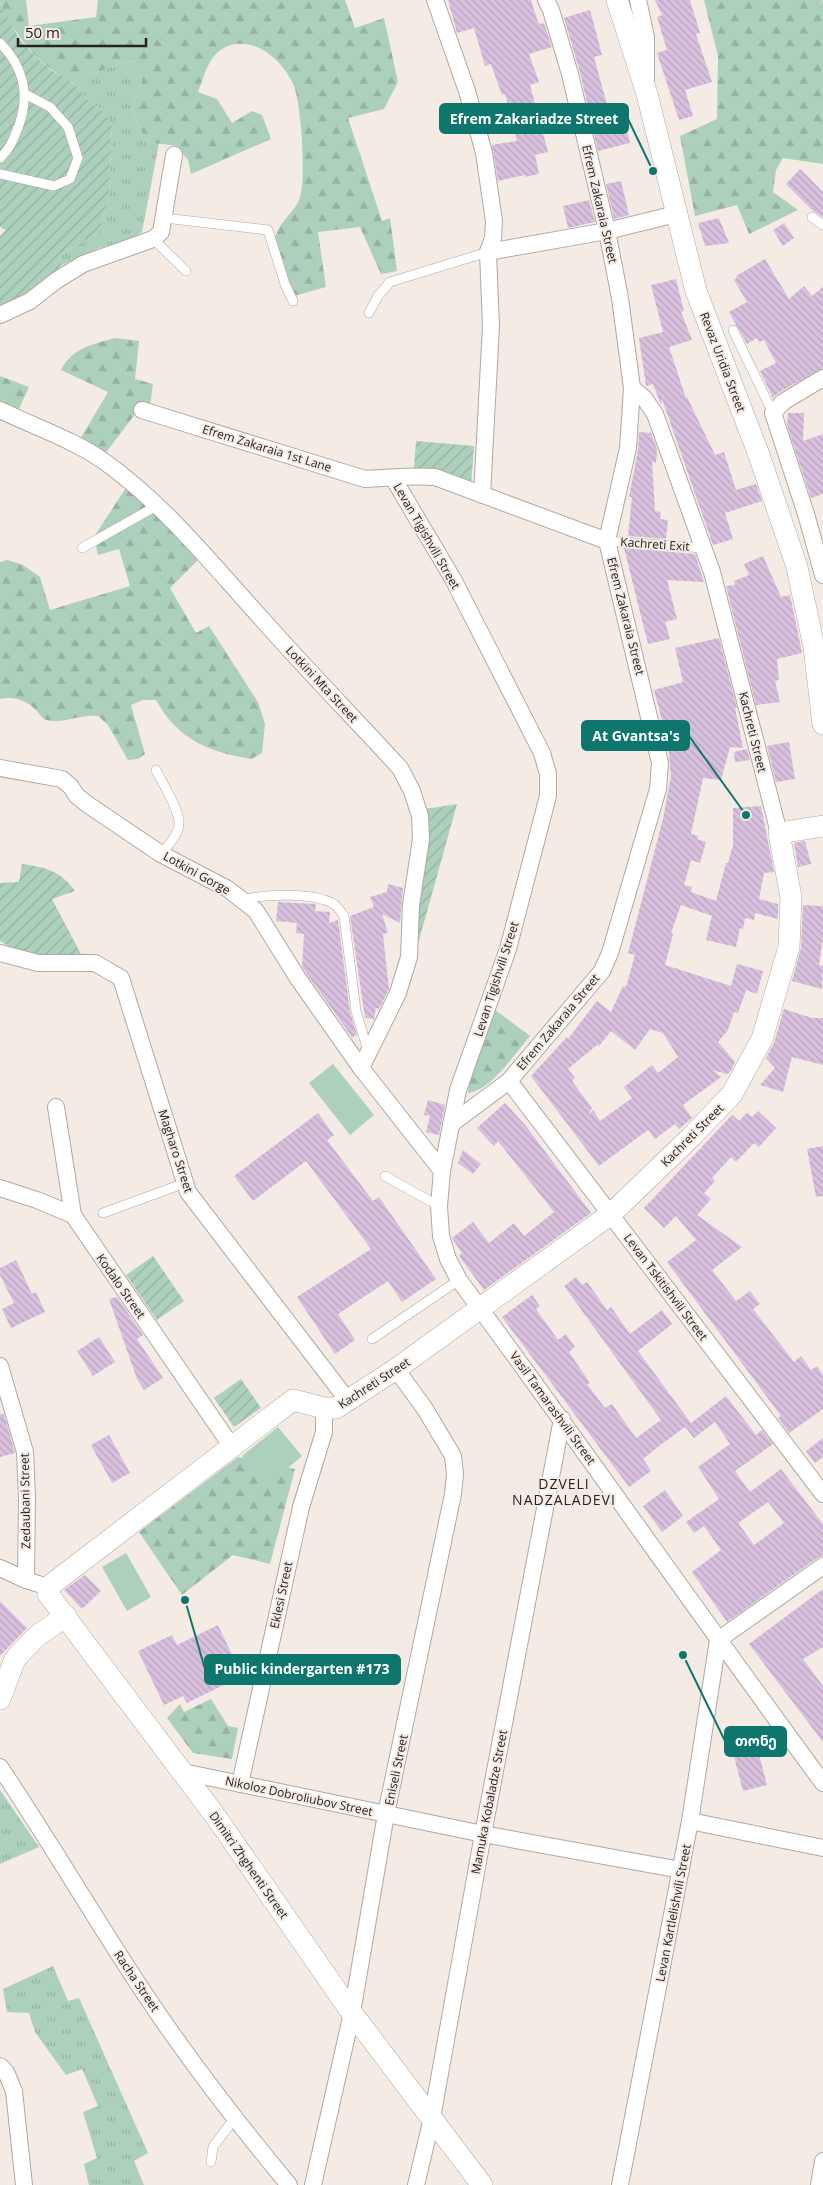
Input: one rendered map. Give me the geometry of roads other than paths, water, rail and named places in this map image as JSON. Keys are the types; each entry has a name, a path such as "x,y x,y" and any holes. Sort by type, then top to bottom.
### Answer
{"street":[{"path":"435,0 467,91 484,152 494,221 493,238 488,252 491,326 482,495 607,541"},
{"name":"Efrem Zakaraia Street","path":"451,1124 508,1081 602,971 610,953 658,789 659,755 607,541 628,448 632,388 620,298 607,231 570,74 551,10 546,0"},
{"name":"Revaz Uridia Street","path":"617,0 647,94 696,291 759,455 797,567 814,647 823,724"},
{"path":"638,0 646,37 647,94"},
{"path":"0,315 30,301 57,280 83,264 153,239 161,232 174,155"},
{"path":"488,252 607,231 676,214"},
{"path":"773,413 784,402 823,378"},
{"name":"Kachreti Street","path":"48,1587 293,1400 324,1408 336,1408 349,1402 481,1310 611,1214 691,1138 732,1094 762,1039 789,947 791,897 779,833 712,572 656,414 644,398 632,388"},
{"name":"Lotkini Mta Street","path":"0,410 75,445 104,462 158,505 400,768 412,792 420,816 421,839 411,905 409,957 398,992 362,1068"},
{"name":"Efrem Zakaraia 1st Lane","path":"142,410 366,479 394,478"},
{"name":"Revaz Uridia Street","path":"773,413 806,514 823,575"},
{"name":"Levan Tigishvili Street","path":"451,1124 458,1090 508,949 548,796 548,774 542,753 453,578 394,478 416,475 435,478 482,495"},
{"name":"Lotkini Gorge","path":"0,768 62,779 72,787 77,796 161,854 228,889 256,911 297,977 362,1068"},
{"path":"779,833 823,826"},
{"name":"Magharo Street","path":"0,953 38,963 95,963 121,978 188,1192 349,1402"},
{"path":"362,1068 442,1171"},
{"name":"Levan Tskitishvili Street","path":"508,1081 823,1494"},
{"name":"Kodalo Street","path":"56,1107 72,1215 232,1447"},
{"path":"442,1171 451,1124"},
{"name":"Vasil Tamarashvili Street","path":"442,1171 439,1206 441,1236 448,1259 459,1280 562,1419 718,1640 823,1783"},
{"path":"0,1188 37,1200 72,1215"},
{"name":"Zedaubani Street","path":"0,1366 25,1452 27,1496 26,1580"},
{"name":"Eniseli Street","path":"313,2185 352,2013 386,1814 456,1474 453,1456 425,1409 396,1369"},
{"name":"Eklesi Street","path":"240,1784 301,1507 324,1432 324,1408"},
{"name":"Mamuka Kobaladze Street","path":"416,2185 432,2118 483,1834 562,1419"},
{"path":"718,1640 823,1566"},
{"path":"0,1568 26,1580 48,1587"},
{"name":"Dimitri Zhghenti Street","path":"48,1587 48,1594 183,1772 352,2013 482,2185"},
{"path":"0,1699 14,1659 37,1636 66,1616"},
{"name":"Levan Kartlelishvili Street","path":"620,2185 690,1821 718,1640"},
{"name":"Racha Street","path":"0,1767 54,1848 123,1960 234,2120 288,2185"},
{"name":"Nikoloz Dobroliubov Street","path":"183,1772 483,1834 681,1870"},
{"path":"690,1821 823,1848"},
{"path":"0,2066 6,2072 14,2091 24,2185"},
{"path":"819,2185 823,2161"}],"lane":[{"path":"0,43 10,53 21,72 25,94 24,111 12,146 0,158"},
{"path":"0,174 54,186 70,179 78,158 68,127 50,107 25,94"},
{"path":"812,217 823,225"},
{"path":"164,218 268,230 285,284 293,301"},
{"path":"153,239 186,271"},
{"path":"369,313 378,296 390,282 488,252"},
{"name":"Revaz Uridia Street","path":"733,330 773,413"},
{"path":"82,548 158,505"},
{"name":"Kachreti Exit","path":"607,541 704,548"},
{"path":"156,770 176,809 179,823 174,838 161,854"},
{"path":"242,900 274,894 323,899 336,905 344,916 356,1011 368,1052"},
{"path":"385,1176 439,1206"},
{"path":"103,1213 185,1183"},
{"path":"372,1339 459,1280"},
{"path":"211,2162 213,2147 234,2120"}],"place":[{"name":"Efrem Zakariadze Street","path":"653,171"},
{"name":"At Gvantsa's","path":"746,815"},
{"name":"Public kindergarten #173","path":"185,1600"},
{"name":"თონე","path":"683,1655"}],"district":[{"name":"DZVELI NADZALADEVI","path":"564,1492"}]}
